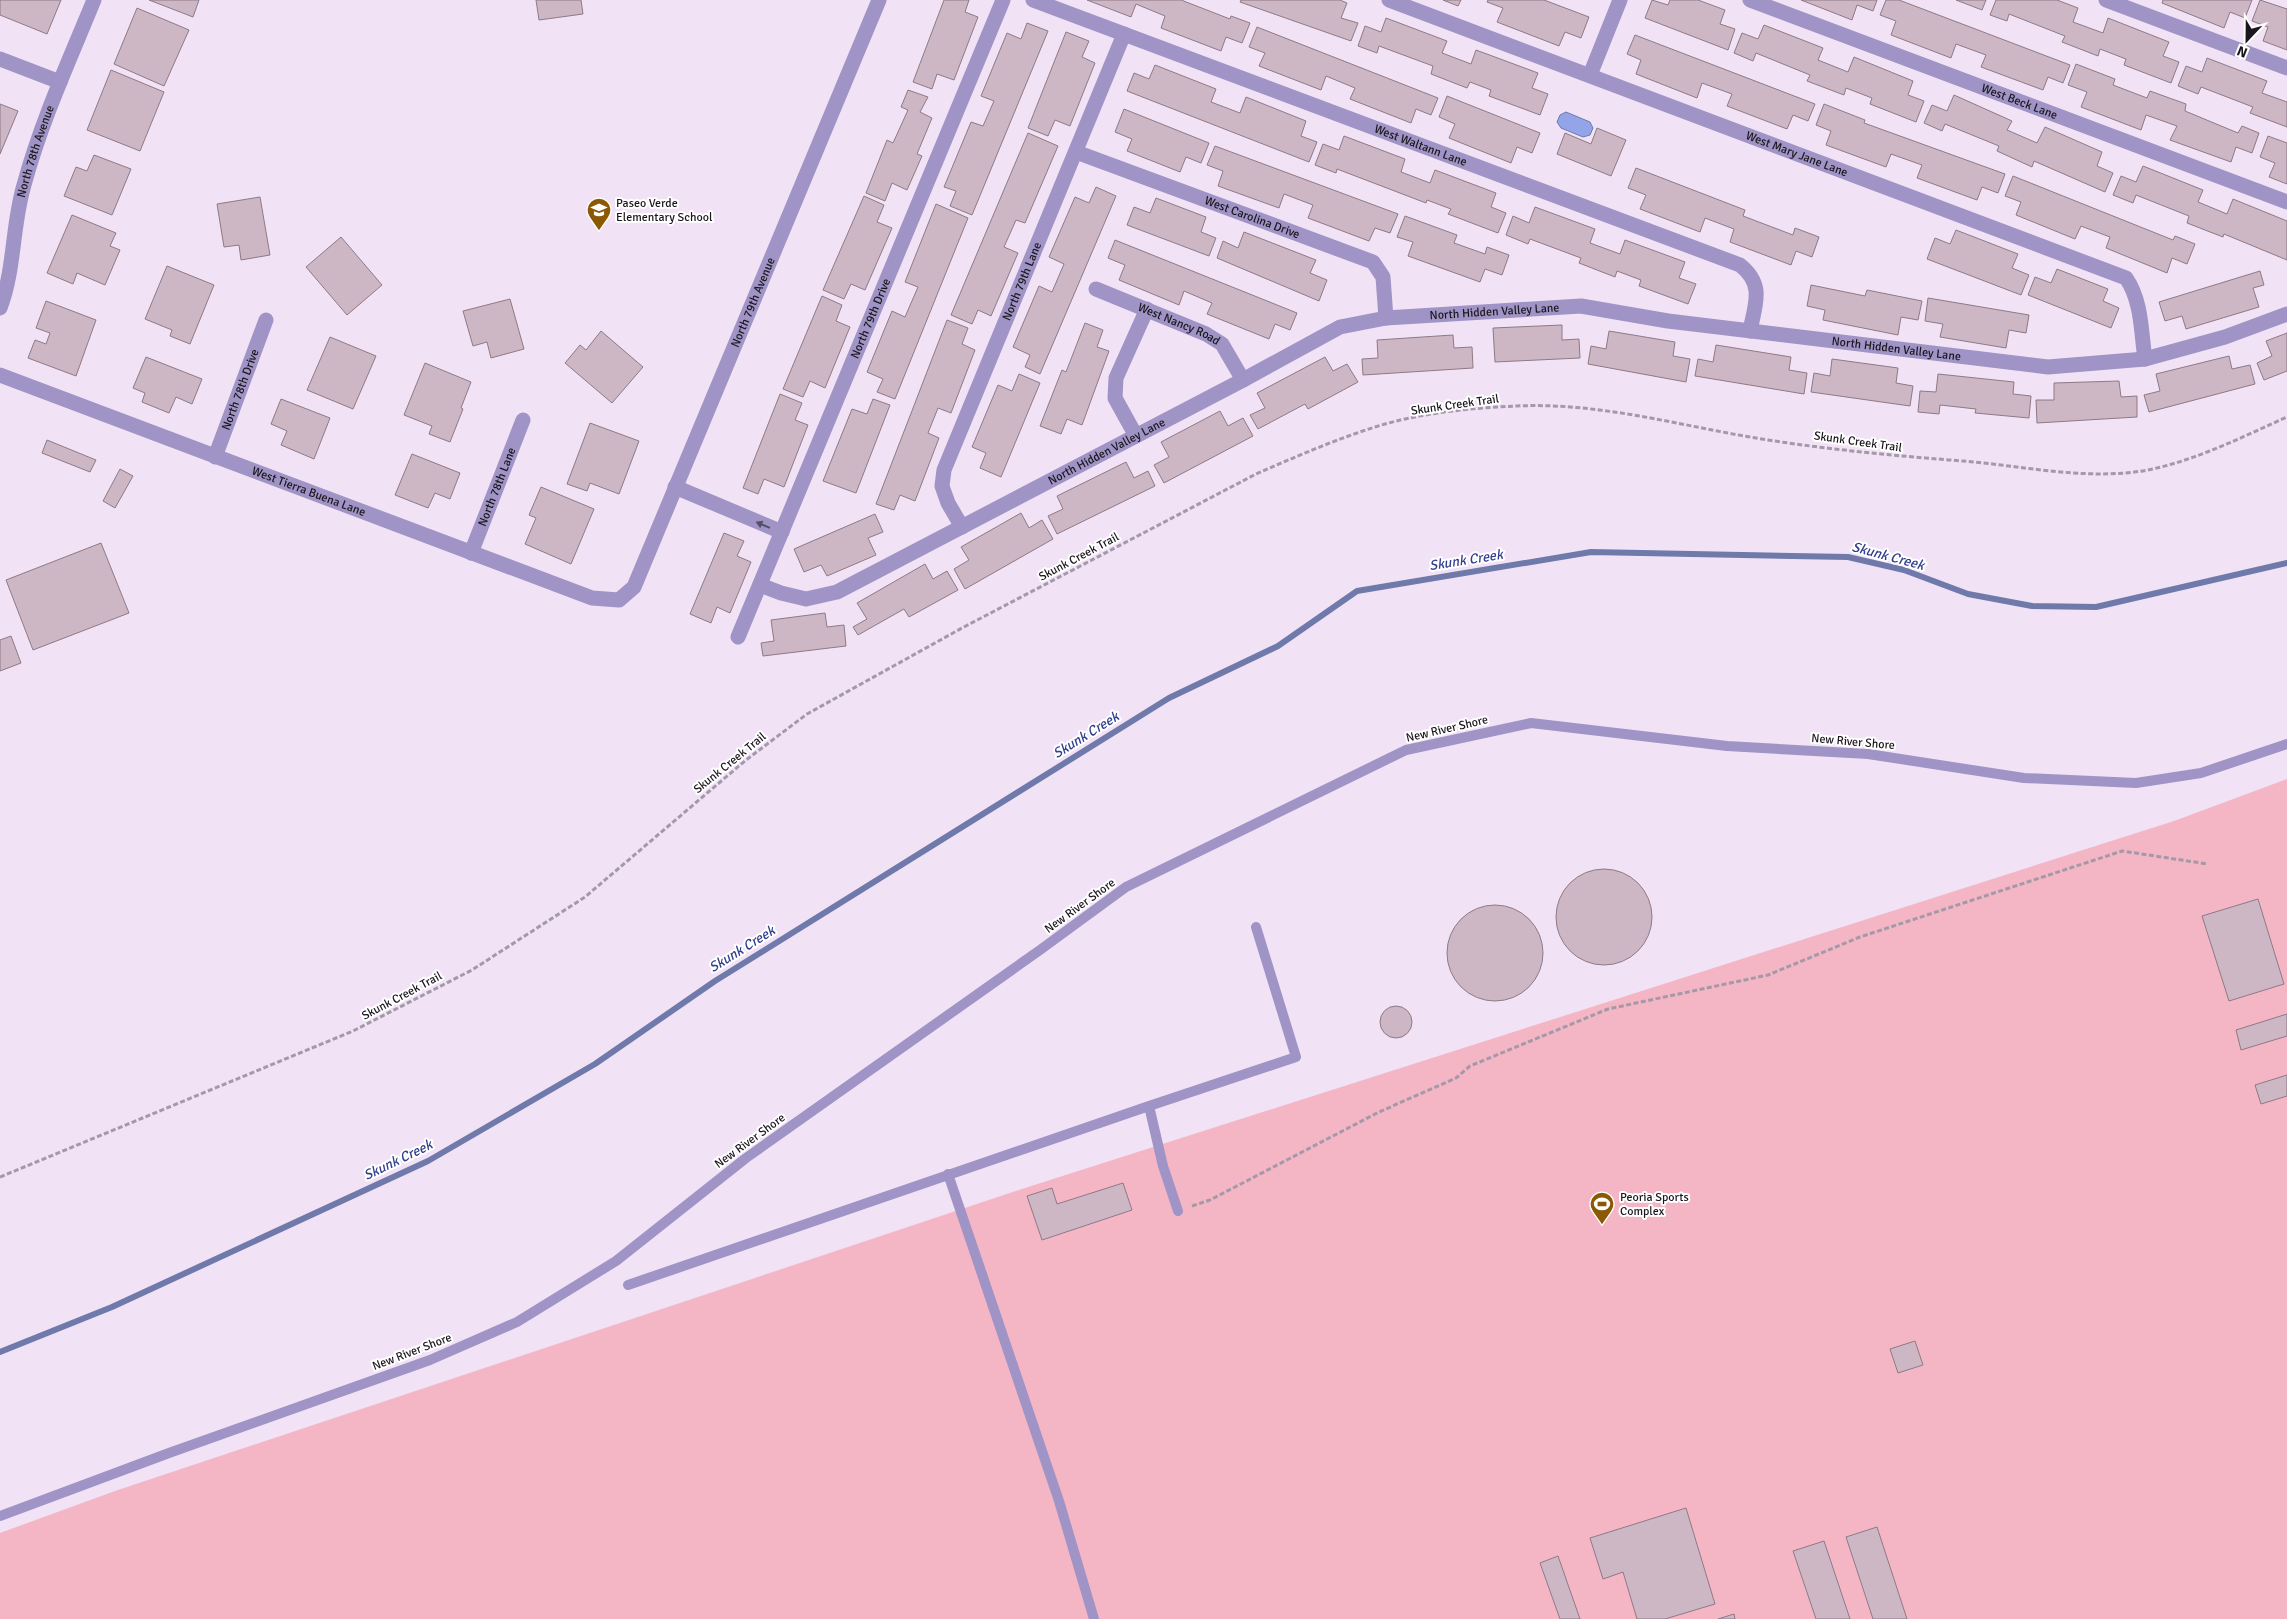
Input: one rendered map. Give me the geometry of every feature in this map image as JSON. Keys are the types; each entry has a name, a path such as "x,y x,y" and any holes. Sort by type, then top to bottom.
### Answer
{"street":[{"name":"North 78th Avenue","path":"0,308 8,280 15,219 24,185 60,82 94,0"},
{"name":"North 79th Avenue","path":"619,600 634,587 878,0"},
{"name":"North 79th Drive","path":"738,637 1003,0"},
{"name":"West Waltann Lane","path":"1033,0 1740,265 1751,274 1756,290 1750,331"},
{"name":"West Mary Jane Lane","path":"1389,0 2126,278 2134,290 2138,304 2145,359"},
{"path":"1590,76 1620,0"},
{"name":"West Beck Lane","path":"1750,0 2287,202"},
{"path":"2106,0 2287,68"},
{"name":"North 79th Lane","path":"962,527 942,486 944,470 1124,34"},
{"path":"0,59 60,82"},
{"name":"West Carolina Drive","path":"1076,152 1373,262 1383,277 1386,318"},
{"name":"West Nancy Road","path":"1096,289 1206,334 1222,344 1243,380"},
{"name":"North Hidden Valley Lane","path":"760,584 781,593 806,599 836,592 1243,380 1340,327 1386,318 1581,306 1638,317 2030,366 2067,366 2145,359 2225,336 2287,314"},
{"path":"1136,436 1116,398 1116,378 1147,309"},
{"name":"North 78th Drive","path":"215,457 266,320"},
{"name":"West Tierra Buena Lane","path":"0,375 592,598 619,600"},
{"name":"North 78th Lane","path":"471,553 523,420"},
{"path":"675,487 782,532"}],"lane":[{"name":"New River Shore","path":"0,1516 169,1452 430,1360 517,1322 616,1262 746,1158 1126,887 1406,750 1531,723 1727,746 1868,754 2024,778 2136,783 2201,773 2287,744"},
{"path":"628,1285 948,1174 1296,1057 1256,927"},
{"path":"1149,1106 1163,1166 1178,1211"},
{"path":"948,1174 1059,1500 1094,1619"}],"path":[{"name":"Skunk Creek Trail","path":"0,1177 353,1031 472,970 585,897 746,760 807,714 970,624 1256,474 1376,426 1463,410 1517,406 1575,406 1769,440 1907,458 1964,461 2044,470 2118,474 2148,470 2186,461 2287,417"},
{"path":"1178,1211 1210,1200 1380,1112 1456,1078 1470,1066 1608,1009 1768,975 1860,937 2122,851 2208,864"}],"shaded area":[{"name":"Peoria Sports Complex","path":"2287,779 2287,1619 0,1619 0,1533 115,1491 1025,1188 2174,821"}],"water":[{"path":"1566,112 1590,122 1593,128 1590,135 1583,137 1561,128 1557,122 1560,115"}],"building":[{"path":"0,0 61,0 47,34 0,15"},
{"path":"149,0 199,0 193,17"},
{"path":"536,0 581,0 583,14 539,20"},
{"path":"944,0 969,0 965,12 978,17 954,80 937,74 932,89 913,82"},
{"path":"1087,0 1181,0 1230,19 1231,16 1250,23 1242,43 1226,37 1221,51 1161,28 1165,16 1136,4 1131,17"},
{"path":"1241,0 1340,0 1347,3 1341,18 1358,23 1351,41 1240,2"},
{"path":"1443,0 1461,0 1458,6"},
{"path":"1488,0 1544,0 1589,17 1581,38 1565,32 1559,46 1497,22 1503,8 1487,2"},
{"path":"1652,0 1668,5 1670,0 1698,0 1725,10 1720,24 1735,29 1728,50 1645,18"},
{"path":"1801,0 1877,0 1873,11 1857,5 1852,20"},
{"path":"1886,0 1899,0 2070,65 2063,83 2048,77 2043,90 1981,67 1986,55 1956,44 1951,58 1891,35 1896,21 1880,15"},
{"path":"1956,0 1986,0 1982,10"},
{"path":"1996,0 2057,0 2078,8 2073,22 2103,33 2108,18 2169,42 2163,56 2179,62 2171,83 2124,65 2126,59 2100,49 2098,56 2062,42 2065,36 2009,14 2007,21 1990,15"},
{"path":"2163,0 2252,0 2245,18 2230,12 2224,28 2162,3"},
{"path":"2260,0 2287,9 2287,50 2263,41 2268,27 2252,21"},
{"path":"137,8 189,30 164,86 114,64"},
{"path":"1386,18 1447,41 1442,53 1471,64 1476,50 1538,73 1532,88 1548,94 1540,115 1489,96 1491,90 1470,82 1467,88 1431,74 1433,66 1379,46 1377,53 1358,46 1365,26 1381,32"},
{"path":"1027,23 1048,31 972,215 950,206 956,191 944,187 971,122 983,126 994,101 981,96 1007,33 1021,39"},
{"path":"1764,25 1823,48 1818,60 1848,72 1854,57 1913,81 1908,95 1924,101 1916,122 1870,104 1872,98 1846,88 1844,95 1807,81 1810,75 1756,53 1753,61 1734,53 1742,33 1758,39"},
{"path":"1257,27 1438,98 1431,115 1416,109 1411,123 1350,99 1355,88 1326,76 1321,90 1259,66 1265,53 1249,47"},
{"path":"1066,32 1089,41 1082,57 1095,63 1070,126 1055,120 1048,136 1028,128"},
{"path":"1635,35 1815,104 1808,121 1793,115 1787,129 1727,106 1732,94 1702,83 1697,98 1636,74 1641,60 1627,54"},
{"path":"2207,58 2267,81 2262,93 2287,102 2287,127 2250,113 2253,107 2201,87 2198,94 2178,86 2186,66 2202,72"},
{"path":"2076,64 2115,79 2113,85 2147,98 2150,91 2186,104 2185,111 2238,133 2242,126 2259,133 2252,153 2236,147 2231,162 2170,140 2177,126 2146,115 2141,130 2081,107 2087,92 2068,85"},
{"path":"1155,65 1216,89 1211,102 1240,113 1246,97 1306,121 1301,136 1317,142 1309,162 1127,91 1134,73 1149,79"},
{"path":"111,70 164,92 140,151 87,130"},
{"path":"908,90 928,97 920,112 932,118 917,154 922,156 907,190 892,183 885,201 866,193 887,140 893,143 908,110 901,107"},
{"path":"1954,95 2012,121 2007,130 2037,143 2045,127 2102,152 2097,166 2113,173 2105,192 2034,161 2032,167 1997,151 1999,146 1945,124 1942,131 1924,123 1932,105 1947,111"},
{"path":"1447,96 1540,133 1532,153 1517,147 1511,163 1449,138 1455,124 1439,117"},
{"path":"0,104 18,111 0,154"},
{"path":"1824,104 1865,120 1864,123 2005,174 1998,193 1982,187 1977,200 1917,178 1922,165 1891,154 1886,167 1826,145 1831,131 1816,125"},
{"path":"1124,109 1209,143 1201,163 1186,157 1180,172 1127,151 1132,139 1115,132"},
{"path":"1597,128 1626,140 1611,176 1557,154 1565,133 1591,144"},
{"path":"1028,133 1058,146 1025,223 1016,220 1004,247 1018,253 991,316 978,310 972,324 951,315"},
{"path":"1344,136 1405,159 1401,172 1430,183 1435,170 1496,193 1491,207 1506,213 1498,233 1448,214 1451,209 1427,200 1426,203 1337,169 1336,173 1315,165 1323,144 1339,150"},
{"path":"2268,136 2287,143 2287,184 2269,177 2275,163 2260,157"},
{"path":"1215,146 1398,214 1390,233 1375,228 1369,241 1308,218 1313,205 1284,194 1279,208 1218,186 1223,171 1207,165"},
{"path":"94,155 131,169 112,215 64,196 76,167 87,171"},
{"path":"2143,166 2203,190 2198,202 2227,214 2233,199 2287,221 2287,260 2224,234 2223,237 2187,223 2189,216 2136,195 2133,203 2113,195 2121,176 2136,182"},
{"path":"1636,168 1745,210 1743,216 1793,235 1795,228 1819,237 1812,257 1796,251 1791,265 1730,242 1734,229 1705,218 1700,232 1640,209 1646,195 1628,188"},
{"path":"2013,176 2173,240 2175,236 2195,244 2187,264 2172,258 2167,273 2106,248 2110,237 2081,226 2075,239 2016,215 2021,202 2005,196"},
{"path":"1096,187 1116,196 1040,374 1025,367 1030,355 1013,347 1039,286 1052,292 1064,264 1049,257 1075,197 1089,203"},
{"path":"864,196 884,205 877,222 892,228 865,290 851,284 844,299 823,290"},
{"path":"260,197 270,255 241,260 239,245 224,247 217,204"},
{"path":"1156,198 1206,217 1201,232 1216,238 1209,256 1127,225 1134,207 1150,213"},
{"path":"936,204 968,218 895,399 877,392 883,379 867,372 892,311 905,317 918,287 905,282"},
{"path":"1535,207 1595,229 1590,243 1620,254 1625,240 1685,262 1679,278 1696,284 1688,304 1639,286 1641,280 1617,271 1615,277 1579,263 1581,258 1530,239 1528,244 1506,235 1513,216 1529,223"},
{"path":"72,215 116,233 110,246 120,250 105,285 77,273 73,284 47,273"},
{"path":"1405,216 1457,235 1454,243 1485,254 1487,247 1509,255 1502,275 1485,269 1480,282 1408,256 1413,242 1397,237"},
{"path":"1956,230 2018,254 2012,268 2029,275 2021,295 1927,259 1935,238 1950,244"},
{"path":"1244,232 1316,260 1310,273 1327,280 1319,301 1217,258 1223,241 1238,248"},
{"path":"341,237 382,285 347,315 306,267"},
{"path":"1115,240 1297,313 1290,330 1275,324 1269,339 1207,314 1212,303 1184,291 1179,305 1119,280 1125,265 1108,258"},
{"path":"167,266 214,285 190,344 170,336 172,330 145,319"},
{"path":"2057,269 2108,289 2103,301 2119,308 2111,328 2028,295 2035,277 2051,283"},
{"path":"2260,271 2264,285 2253,288 2259,307 2186,329 2182,316 2165,321 2159,302"},
{"path":"1811,285 1865,296 1867,290 1922,301 1918,320 1901,317 1898,335 1823,320 1825,310 1807,306"},
{"path":"822,296 842,305 836,321 850,327 825,388 810,381 803,397 783,389"},
{"path":"1928,298 2029,315 2026,333 2009,330 2006,348 1940,337 1943,324 1925,321"},
{"path":"510,299 524,349 491,358 487,342 473,346 463,311"},
{"path":"46,301 96,320 76,376 28,358 35,340 46,344 50,333 36,328"},
{"path":"947,320 968,328 962,344 975,350 951,413 938,408 928,433 939,438 915,501 900,495 894,510 876,504"},
{"path":"1085,323 1103,330 1097,347 1109,351 1082,425 1067,419 1061,434 1040,426 1062,370 1066,372"},
{"path":"1562,325 1562,340 1579,339 1580,358 1495,362 1493,328"},
{"path":"601,331 643,367 612,403 565,363 580,345 586,350"},
{"path":"1609,331 1675,342 1673,356 1690,359 1686,382 1588,364 1591,346 1606,349"},
{"path":"2287,333 2287,371 2264,380 2257,363 2272,356 2266,341"},
{"path":"1453,335 1454,348 1472,347 1473,368 1363,375 1362,359 1378,358 1377,340"},
{"path":"330,337 376,356 353,409 307,390"},
{"path":"1716,345 1791,357 1789,370 1807,373 1804,394 1695,376 1698,359 1713,362"},
{"path":"2229,356 2232,369 2250,365 2255,384 2149,412 2144,395 2160,391 2156,374"},
{"path":"146,357 202,379 192,404 176,397 169,413 142,402 145,393 133,388"},
{"path":"1325,357 1333,371 1347,364 1358,382 1308,409 1305,404 1258,429 1250,415 1265,408 1257,393"},
{"path":"1832,359 1898,368 1896,383 1913,386 1910,406 1811,392 1814,373 1830,376"},
{"path":"425,363 471,382 450,442 429,434 432,426 404,415"},
{"path":"1019,374 1040,383 1001,477 980,468 986,453 972,447 998,385 1012,391"},
{"path":"1938,374 2014,382 2013,394 2031,396 2029,418 1975,413 1976,409 1940,405 1939,414 1918,412 1920,391 1936,392"},
{"path":"2119,381 2121,397 2137,396 2137,417 2037,423 2036,400 2054,400 2054,383"},
{"path":"780,394 802,403 795,420 808,425 784,487 764,479 758,494 743,488"},
{"path":"281,399 330,418 314,459 281,445 287,431 271,424"},
{"path":"873,399 890,405 856,493 823,481 852,409 867,414"},
{"path":"1220,411 1228,426 1243,418 1253,436 1164,483 1154,465 1169,457 1161,442"},
{"path":"590,423 639,441 619,494 590,483 587,491 567,484"},
{"path":"47,440 96,460 90,472 42,453"},
{"path":"412,454 460,473 450,499 435,493 428,508 395,495"},
{"path":"1126,462 1134,478 1148,471 1155,486 1057,534 1048,516 1063,509 1057,496"},
{"path":"120,469 133,476 115,508 103,501"},
{"path":"541,487 594,509 571,564 525,544 536,518 529,515"},
{"path":"1021,513 1029,528 1042,520 1053,539 965,589 954,569 969,560 961,547"},
{"path":"875,514 883,532 868,538 876,555 827,576 821,565 804,572 794,549"},
{"path":"724,533 744,541 737,556 751,562 730,613 717,607 711,623 690,614"},
{"path":"101,543 129,613 33,650 6,580"},
{"path":"925,564 933,579 947,571 958,590 909,617 904,609 858,635 853,627 867,619 857,603"},
{"path":"825,613 827,627 844,625 846,646 763,656 761,643 774,641 771,620"},
{"path":"11,636 21,663 0,671 0,640"},
{"path":"1604,869 1622,873 1638,883 1648,899 1652,917 1648,935 1638,951 1622,961 1604,965 1586,961 1570,951 1560,935 1556,917 1560,899 1570,883 1586,873"},
{"path":"2258,899 2284,984 2229,1001 2202,916"},
{"path":"1495,905 1513,909 1529,919 1539,935 1543,953 1539,971 1529,987 1513,997 1495,1001 1477,997 1461,987 1451,971 1447,953 1451,935 1461,919 1477,909"},
{"path":"1396,1006 1408,1010 1412,1022 1408,1034 1396,1038 1384,1034 1380,1022 1384,1010"},
{"path":"2287,1014 2287,1036 2241,1050 2236,1030"},
{"path":"2287,1075 2287,1096 2261,1104 2255,1085"},
{"path":"1123,1183 1132,1210 1042,1240 1027,1196 1052,1188 1057,1204"},
{"path":"1915,1341 1923,1365 1898,1373 1890,1349"},
{"path":"1686,1508 1715,1604 1665,1619 1637,1619 1623,1572 1603,1579 1590,1538"},
{"path":"1877,1527 1907,1619 1873,1619 1846,1537"},
{"path":"1824,1541 1850,1619 1816,1619 1793,1551"},
{"path":"1558,1556 1580,1619 1560,1619 1540,1563"},
{"path":"1734,1614 1735,1619 1718,1619"}],"waterway":[{"name":"Skunk Creek","path":"0,1352 112,1307 428,1161 595,1064 715,981 1169,698 1278,646 1357,591 1591,552 1848,557 1904,570 1968,594 2032,606 2096,607 2287,563"}],"place":[{"name":"Paseo Verde Elementary School","path":"599,231"},
{"name":"Peoria Sports Complex","path":"1602,1225"}]}
